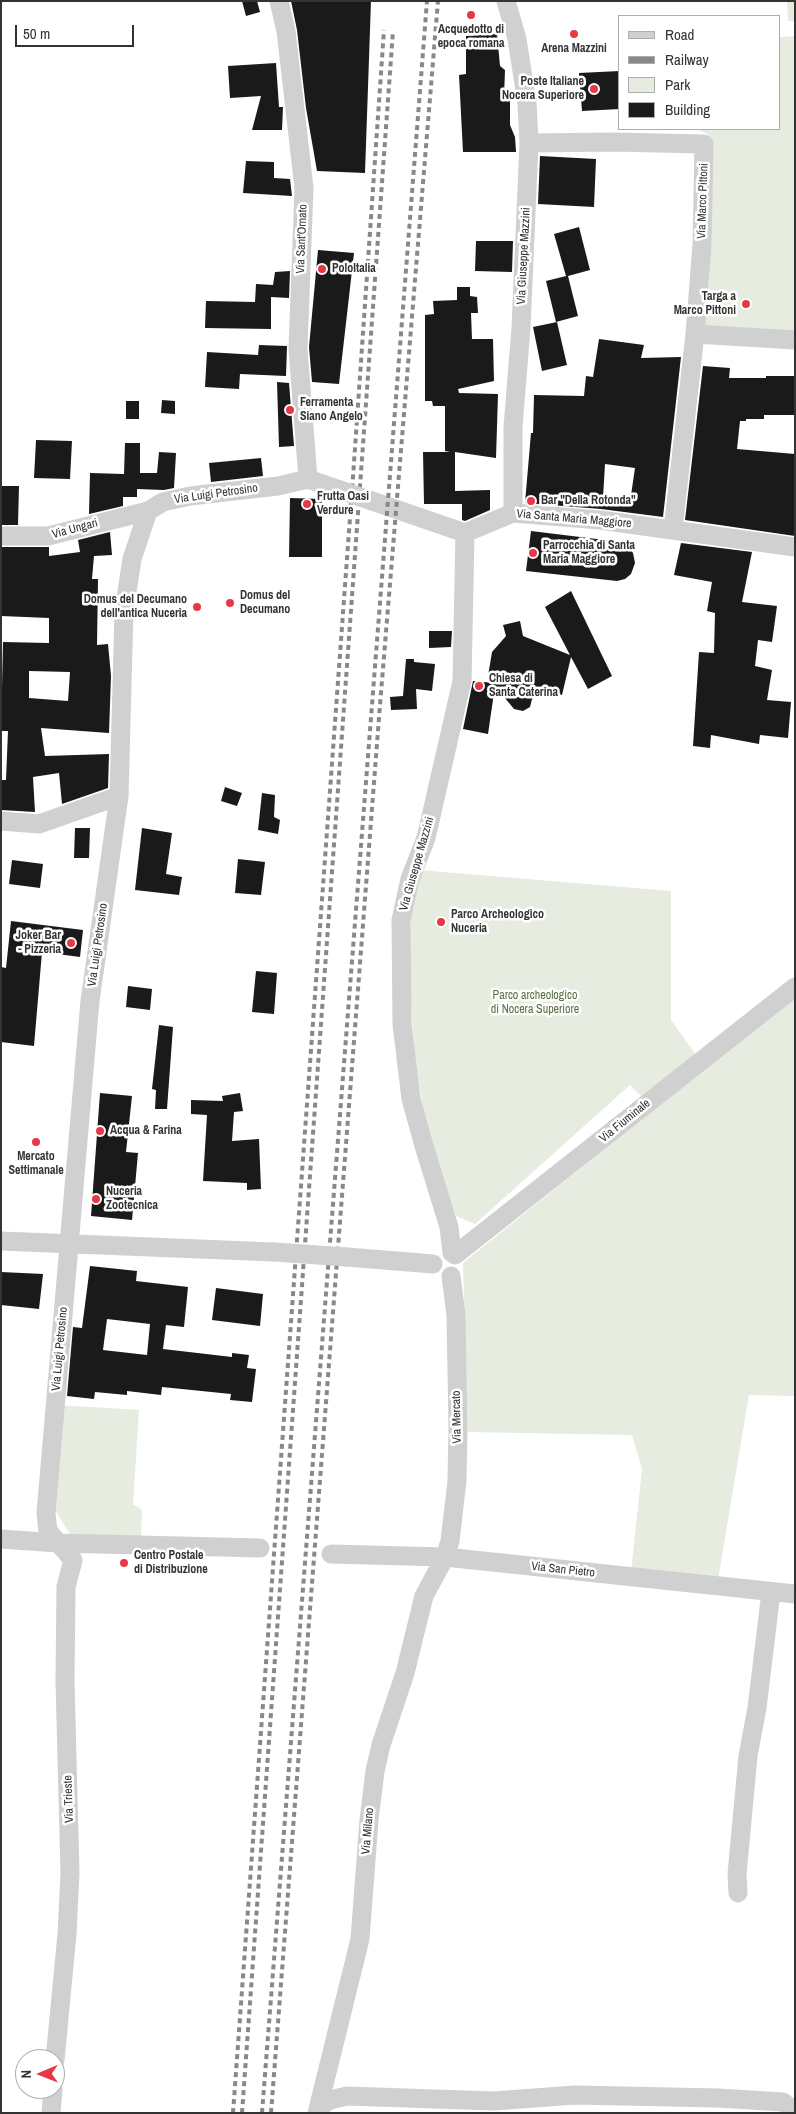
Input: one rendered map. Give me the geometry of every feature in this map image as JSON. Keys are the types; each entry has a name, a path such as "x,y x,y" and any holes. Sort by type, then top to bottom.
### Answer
{"street":[{"name":"Via Sant'Ornato","path":"279,1 286,31 304,188 298,349 308,478"},
{"name":"Via Giuseppe Mazzini","path":"506,1 519,48 527,103 529,143 521,328 513,427 513,513"},
{"name":"Via Marco Pittoni","path":"529,143 704,144 702,244 695,334"},
{"path":"673,530 695,334 795,340"},
{"path":"308,478 464,533"},
{"name":"Via Luigi Petrosino","path":"58,1543 48,1531 46,1513 90,1001 119,796 124,611 132,559 148,510 162,502 278,486 308,478"},
{"name":"Via Ungari","path":"1,536 48,536 148,510"},
{"name":"Via Santa Maria Maggiore","path":"464,533 513,513 600,520 795,547"},
{"name":"Via Giuseppe Mazzini","path":"453,1254 449,1227 411,1099 402,1024 401,920 410,879 426,838 462,681 464,533"},
{"path":"1,821 39,824 119,796"},
{"name":"Via Fiuminale","path":"453,1254 795,987"},
{"path":"1,1241 274,1252 433,1264"},
{"path":"440,1253 453,1254 459,1262 454,1274 447,1277 439,1275 433,1264 440,1253"},
{"name":"Via Mercato","path":"445,1557 450,1541 457,1481 458,1438 456,1314 451,1276"},
{"path":"1,1539 58,1543 260,1548"},
{"name":"Via Trieste","path":"56,2049 67,1934 70,1873 66,1587 73,1560 68,1552 58,1543"},
{"name":"Via San Pietro","path":"331,1554 445,1557 795,1594"},
{"name":"Via Milano","path":"318,2110 360,1938 369,1820 375,1771 381,1745 405,1673 424,1596 445,1557"},
{"path":"738,1893 737,1874 748,1756 757,1708 771,1592"},
{"path":"318,2110 330,2100 347,2096 410,2105 575,2095 718,2098 783,2102 795,2112"},
{"path":"51,2113 52,2099"}],"green space":[{"path":"787,1 795,1 795,21 788,21"},
{"path":"795,36 795,335 702,329 709,135 699,130 781,130 781,37"},
{"name":"Parco archeologico di Nocera Superiore","path":"419,870 671,891 671,1020 696,1055 643,1098 630,1085 475,1224 456,1216 426,1128 414,1053 409,970 411,915"},
{"path":"795,996 795,1396 749,1395 717,1586 631,1572 642,1469 632,1435 468,1432 463,1263"},
{"path":"58,1405 139,1410 133,1504 142,1510 141,1538 70,1534 53,1507"}],"building":[{"path":"242,1 257,1 260,12 246,16"},
{"path":"291,1 371,1 365,173 317,171 306,108 297,30"},
{"path":"497,34 500,66 505,70 504,97 510,98 510,125 515,137 516,152 463,152 459,75 466,74 466,36"},
{"path":"276,63 279,107 283,107 282,130 252,130 261,96 230,98 228,66"},
{"path":"618,71 618,109 582,111 579,73"},
{"path":"540,156 596,159 594,207 538,204"},
{"path":"246,161 274,162 274,178 290,179 292,196 243,193"},
{"path":"579,227 590,270 568,276 578,316 556,322 546,281 566,276 554,234"},
{"path":"476,241 513,241 512,272 475,271"},
{"path":"318,250 354,253 339,384 312,382 309,347"},
{"path":"290,271 289,298 271,297 271,329 205,328 206,301 255,302 256,284 273,285 275,272"},
{"path":"457,287 470,287 470,296 477,297 478,313 471,313 472,339 493,339 494,381 458,389 459,393 498,394 496,458 455,452 455,491 490,490 490,510 465,521 462,520 462,504 424,504 423,452 450,452 445,451 445,406 433,406 432,401 425,401 425,315 434,314 433,301 457,300"},
{"path":"557,322 567,365 542,371 533,327"},
{"path":"599,339 644,345 641,358 681,357 663,517 601,509 525,503 531,433 533,433 534,395 584,396 586,376 593,377","holes":["605,464 635,468 630,502 603,498"]},
{"path":"259,345 287,346 286,376 240,374 239,389 205,387 207,352 258,355"},
{"path":"703,366 730,368 729,378 795,376 795,415 764,415 764,419 740,421 737,449 795,454 795,536 685,520"},
{"path":"277,382 289,383 294,446 279,447"},
{"path":"162,400 175,401 175,414 161,413"},
{"path":"126,401 139,401 139,419 126,419"},
{"path":"36,440 72,441 70,479 34,478"},
{"path":"125,443 140,443 140,473 157,473 159,452 176,453 174,488 164,490 137,489 137,497 123,497 123,506 89,514 90,473 124,474"},
{"path":"261,458 263,476 211,482 209,463"},
{"path":"1,486 19,486 18,525 1,525"},
{"path":"290,498 322,499 322,557 289,557"},
{"path":"531,531 621,542 628,546 633,553 635,563 631,574 625,579 617,581 526,571"},
{"path":"110,532 112,555 94,556 92,579 98,579 97,645 108,644 111,676 109,733 41,728 45,756 109,754 108,788 62,804 59,773 33,777 35,812 1,810 1,780 6,780 8,731 1,731 3,642 49,643 49,618 1,616 1,547 49,547 49,556 80,552 78,540","holes":["29,671 70,672 68,701 29,698"]},
{"path":"681,543 752,552 742,602 777,606 772,642 758,640 755,666 772,670 767,700 791,702 788,738 760,735 759,744 711,735 710,748 693,746 699,652 714,653 715,613 707,611 712,582 674,575"},
{"path":"571,591 612,676 588,689 571,657 562,695 541,689 532,699 530,707 523,711 514,709 495,686 488,734 463,729 473,681 494,683 488,676 492,652 506,636 503,625 520,621 523,636 570,655 545,607"},
{"path":"429,631 452,631 451,647 429,648"},
{"path":"406,659 414,659 414,662 435,664 432,691 416,689 417,709 391,710 390,697 403,696"},
{"path":"225,787 242,793 237,806 221,801"},
{"path":"262,793 275,795 274,817 280,820 278,834 258,830"},
{"path":"75,828 90,828 89,858 74,858"},
{"path":"142,828 172,833 166,874 182,877 179,895 135,890"},
{"path":"238,859 265,862 261,895 235,893"},
{"path":"12,860 43,864 40,888 9,884"},
{"path":"11,921 83,930 80,957 42,952 34,1046 1,1042 1,967 6,968"},
{"path":"256,971 277,973 274,1014 252,1012"},
{"path":"128,986 152,989 150,1010 126,1007"},
{"path":"159,1025 173,1027 167,1109 155,1109 156,1090 152,1089"},
{"path":"100,1093 132,1096 126,1152 138,1153 132,1220 91,1216"},
{"path":"240,1093 243,1111 234,1112 232,1141 259,1139 261,1189 247,1190 247,1183 203,1181 207,1115 191,1114 191,1100 223,1101 222,1096"},
{"path":"90,1266 137,1271 136,1281 188,1287 184,1327 166,1325 163,1349 232,1357 232,1353 249,1355 247,1368 256,1369 252,1402 230,1400 231,1394 162,1387 161,1395 127,1391 127,1395 95,1392 94,1399 67,1396 73,1327 82,1328","holes":["107,1319 150,1324 147,1355 103,1350"]},
{"path":"1,1272 43,1274 39,1309 1,1305"},
{"path":"216,1288 263,1294 260,1326 212,1320"}],"railway":[{"path":"262,2113 427,1"},
{"path":"271,2113 380,705 438,1"},
{"path":"233,2113 384,30"},
{"path":"242,2113 393,31"}],"place":[{"name":"Acquedotto di epoca romana","path":"471,15"},
{"name":"Arena Mazzini","path":"574,34"},
{"name":"Poste Italiane Nocera Superiore","path":"594,89"},
{"name":"PoloItalia","path":"322,269"},
{"name":"Targa a Marco Pittoni","path":"746,304"},
{"name":"Ferramenta Siano Angelo","path":"290,410"},
{"name":"Bar \"Della Rotonda\"","path":"531,501"},
{"name":"Frutta Oasi Verdure","path":"307,504"},
{"name":"Parrocchia di Santa Maria Maggiore","path":"533,553"},
{"name":"Domus del Decumano","path":"230,603"},
{"name":"Domus del Decumano dell'antica Nuceria","path":"197,607"},
{"name":"Chiesa di Santa Caterina","path":"479,686"},
{"name":"Parco Archeologico Nuceria","path":"441,922"},
{"name":"Joker Bar - Pizzeria","path":"71,943"},
{"name":"Acqua & Farina","path":"100,1131"},
{"name":"Mercato Settimanale","path":"36,1142"},
{"name":"Nuceria Zootecnica","path":"96,1199"},
{"name":"Centro Postale di Distribuzione","path":"124,1563"}]}
